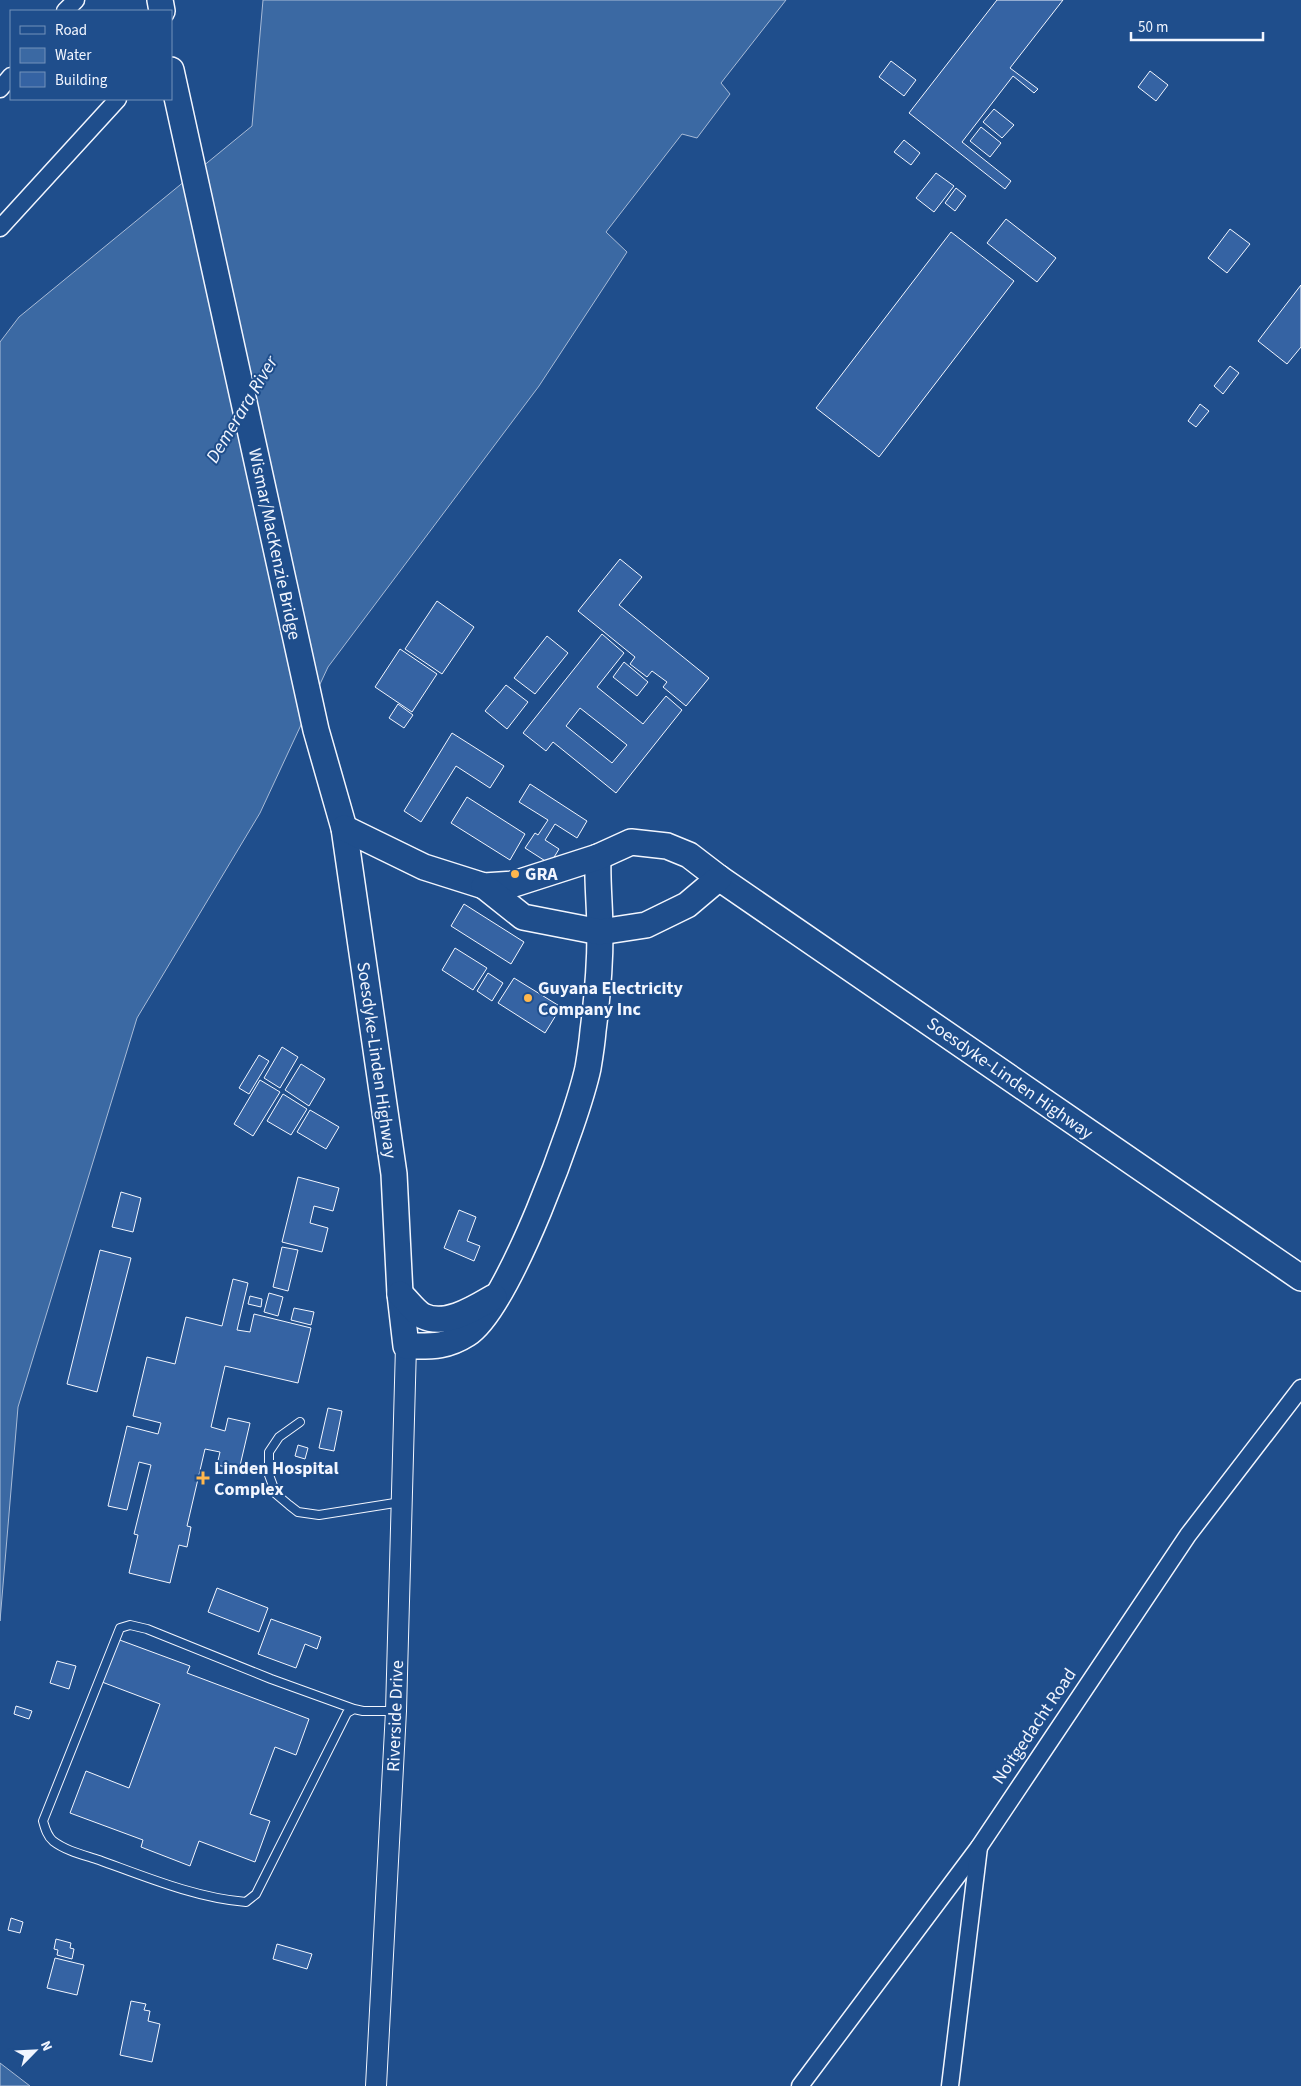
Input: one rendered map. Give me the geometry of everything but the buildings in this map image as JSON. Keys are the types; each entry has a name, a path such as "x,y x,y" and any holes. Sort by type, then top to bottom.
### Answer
{"main road":[{"name":"Wismar/MacKenzie Bridge","path":"172,75 316,730"},
{"name":"Soesdyke-Linden Highway","path":"316,730 344,828 394,1174 400,1294 406,1346"},
{"name":"Soesdyke-Linden Highway","path":"344,828 424,867 484,886 523,916 600,932 646,925 687,905 719,878"},
{"name":"Soesdyke-Linden Highway","path":"484,886 514,884 598,857 631,842 667,846 689,855 719,878 1301,1278"},
{"path":"406,1346 445,1345 469,1334 487,1314 521,1253 564,1145 588,1069 594,1028 600,932 597,896 598,857"},
{"path":"400,1294 424,1316 438,1319 455,1316 497,1296"}],"street":[{"path":"67,10 76,0"},
{"path":"0,89 10,77"},
{"path":"0,228 117,100"},
{"name":"Riverside Drive","path":"376,2086 396,1711 406,1346"},
{"name":"Noitgedacht Road","path":"800,2086 979,1847 1188,1534 1301,1388"},
{"path":"950,2086 979,1847"}],"lane":[{"path":"300,1422 280,1437 269,1452 269,1475 276,1494 289,1505 298,1512 319,1516 401,1502"},
{"path":"354,1709 347,1713 256,1894 246,1902 221,1900 136,1874 66,1848 52,1840 47,1834 43,1821 120,1628 130,1625 147,1630 271,1679 354,1709 364,1711 396,1711"}],"water":[{"name":"Demerara River","path":"263,0 786,0 721,83 730,94 697,138 682,134 606,232 627,252 539,386 328,667 260,813 137,1018 18,1407 0,1621 0,342 19,317 252,126"},
{"path":"0,2063 30,2086 0,2086"}],"place":[{"name":"GRA","path":"515,874"},
{"name":"Guyana Electricity Company Inc","path":"528,998"},
{"name":"Linden Hospital Complex","path":"203,1478"}]}
